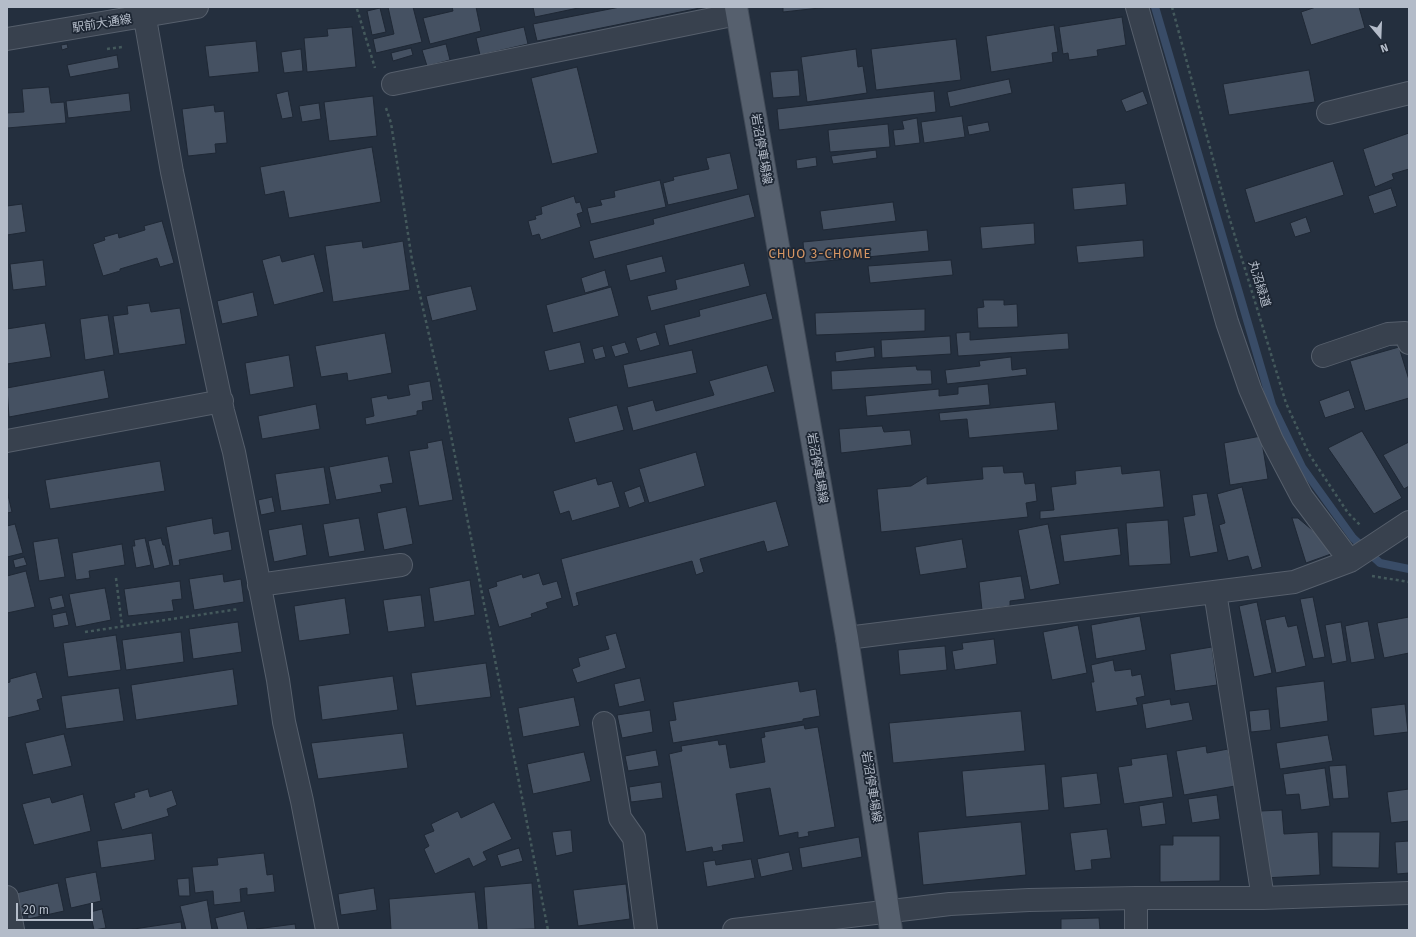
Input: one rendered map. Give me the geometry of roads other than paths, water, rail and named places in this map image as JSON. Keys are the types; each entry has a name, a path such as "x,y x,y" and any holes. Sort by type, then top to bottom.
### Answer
{"main road":[{"name":"岩沼停車場線","path":"737,10 847,638 891,920"}],"street":[{"name":"駅前大通線","path":"7,39 144,12 197,7"},
{"path":"1137,7 1227,322 1250,389 1272,440 1302,497 1364,551"},
{"path":"389,92 737,10"},
{"path":"144,12 172,172 234,452 278,680 284,722 302,801 327,930"},
{"path":"1328,113 1409,93"},
{"path":"1323,356 1388,334 1405,333 1409,343"},
{"path":"7,441 222,401"},
{"path":"847,638 1294,582 1364,551 1409,522"},
{"path":"259,585 401,565"},
{"path":"1215,592 1263,898"},
{"path":"604,723 620,818 634,838 646,930"},
{"path":"734,930 891,920 950,904 1136,898 1263,898 1409,893"},
{"path":"7,897 14,930"},
{"path":"1136,898 1136,930"}],"waterway":[{"path":"1155,7 1272,405 1302,467 1353,538 1380,563 1409,569"}],"district":[{"name":"CHUO 3-CHOME","path":"820,254"}]}
